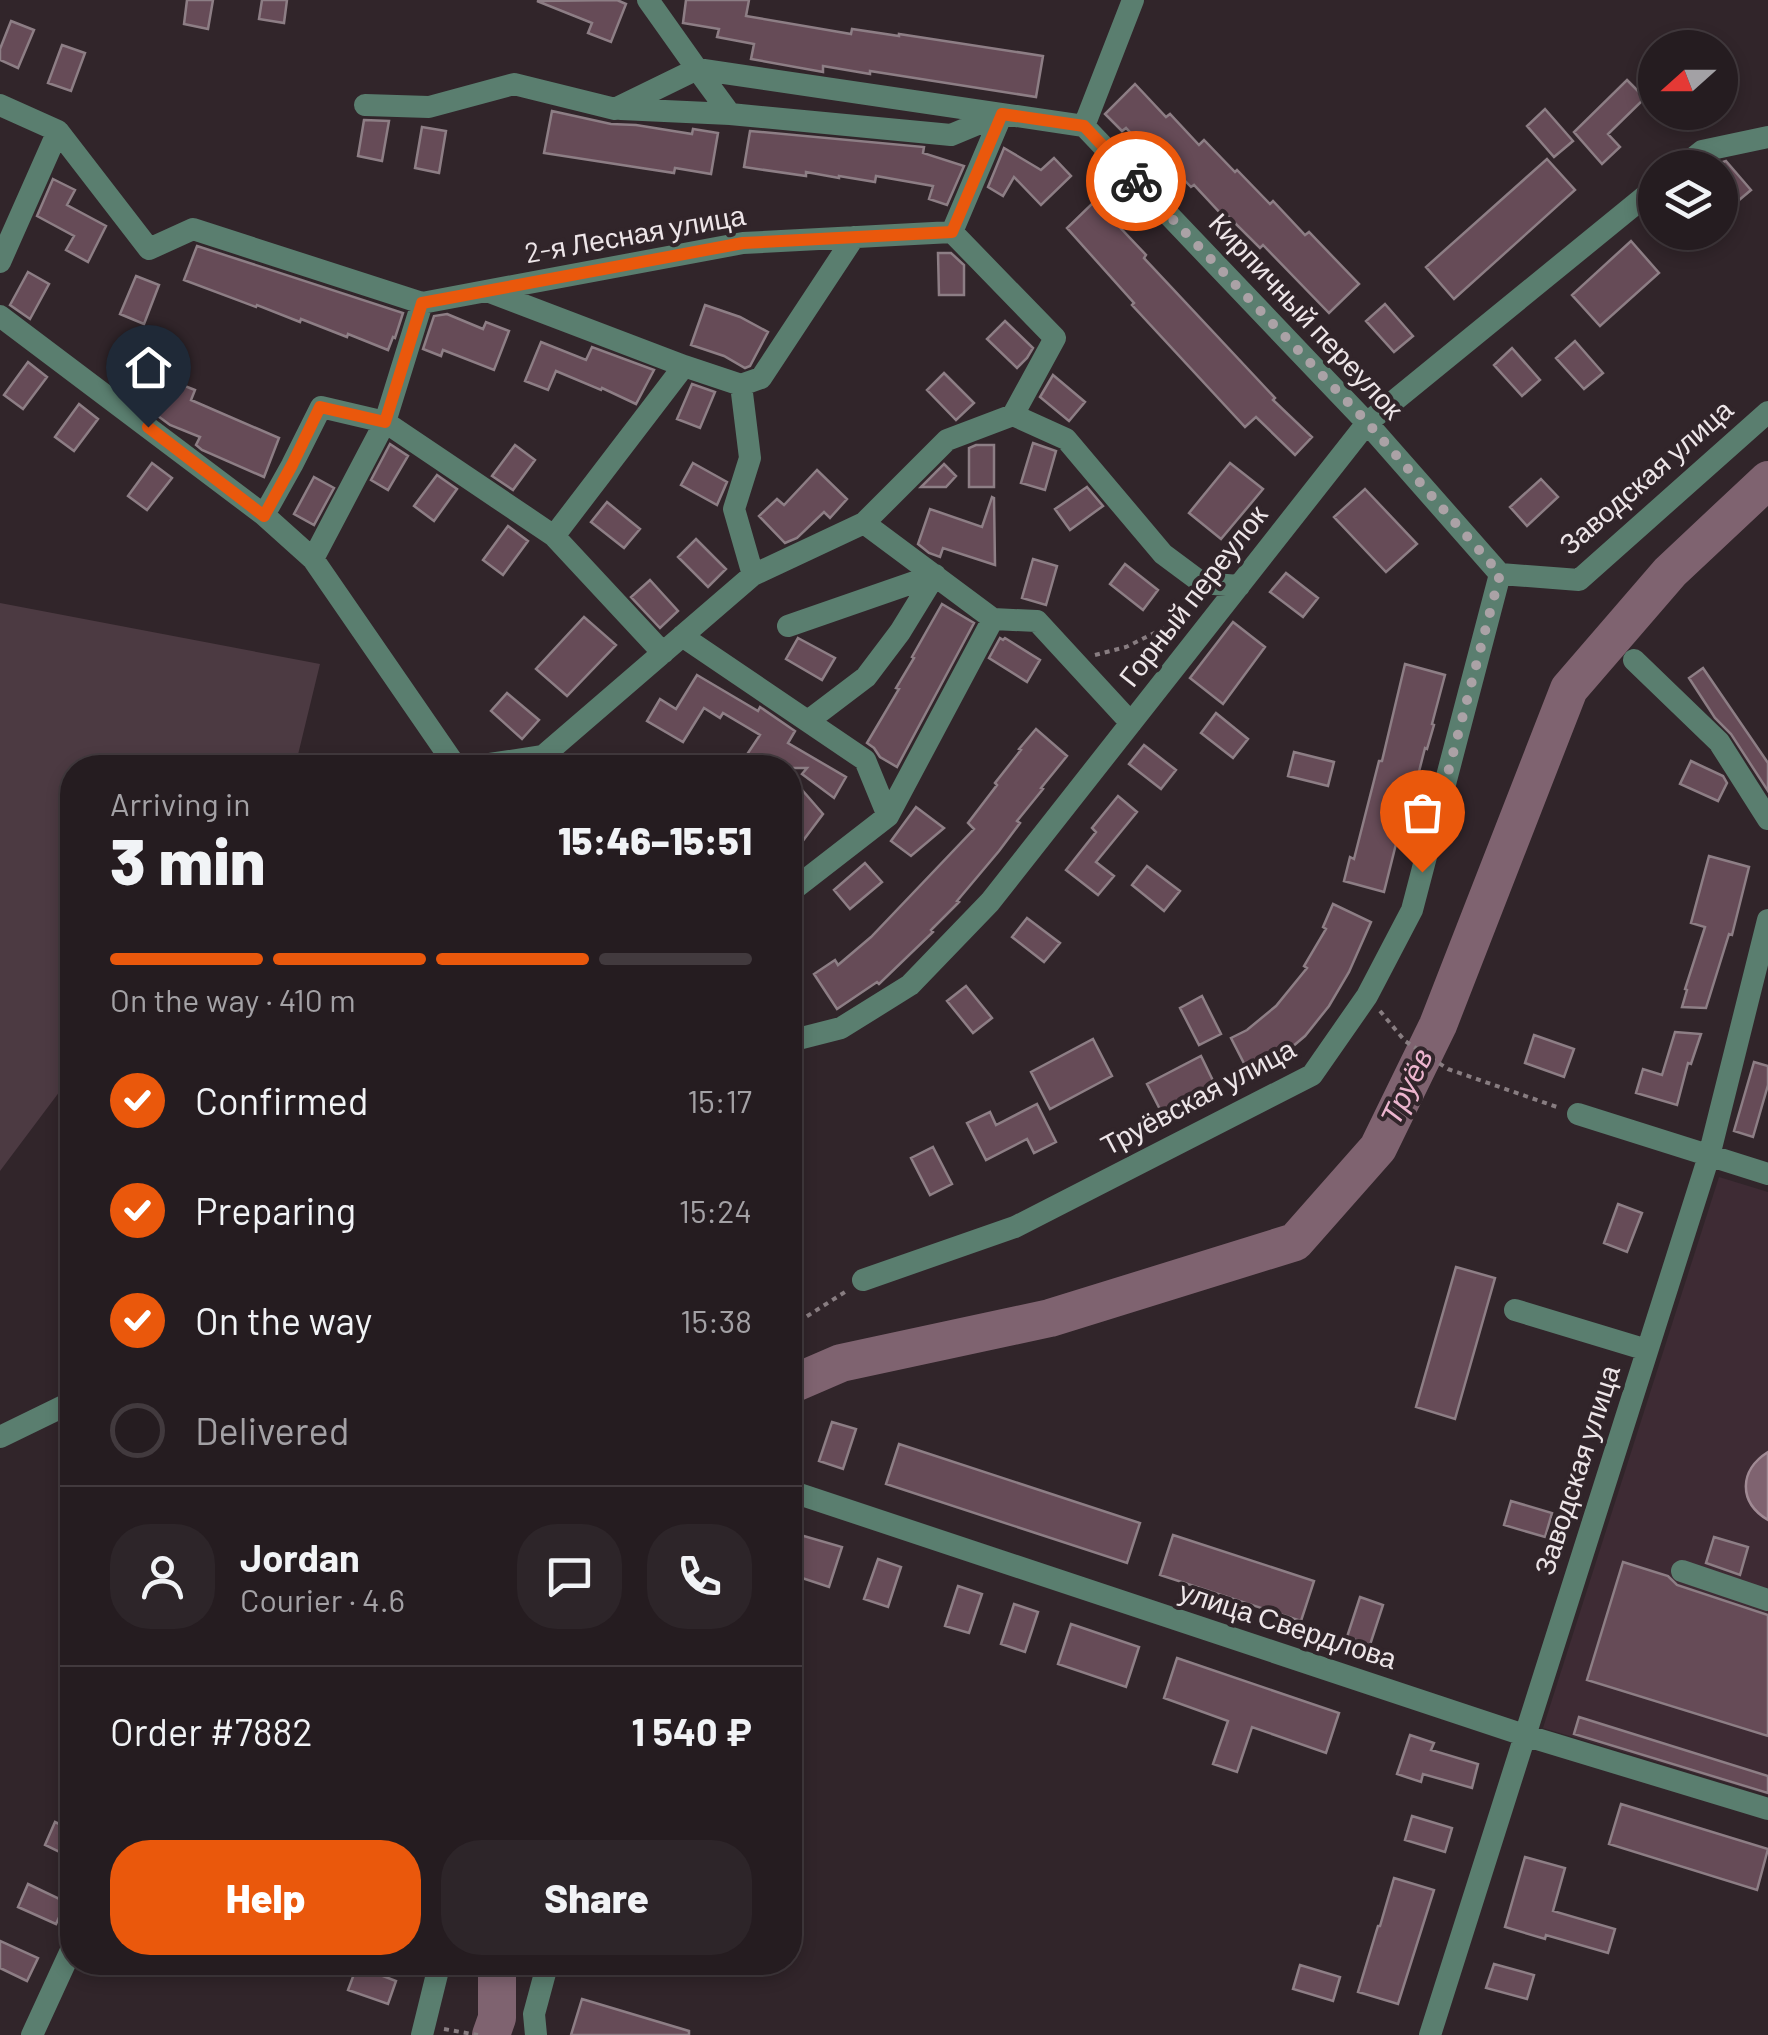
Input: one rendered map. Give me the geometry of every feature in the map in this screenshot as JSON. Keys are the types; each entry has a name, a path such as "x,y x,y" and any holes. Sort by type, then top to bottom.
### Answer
{"street":[{"path":"648,0 730,114"},
{"path":"615,109 697,69 1084,126 1133,0"},
{"path":"365,106 430,107 514,84 615,109 730,114 951,135 1002,114"},
{"name":"2-я Лесная улица","path":"0,104 58,130 149,249 193,230 422,303 743,243 952,232"},
{"path":"543,755 753,575 864,523 947,440 1013,415 1054,338 952,232 1002,114"},
{"name":"Кирпичный переулок","path":"1084,126 1367,422 1500,574"},
{"path":"0,262 58,130"},
{"path":"1707,150 1768,137"},
{"name":"Горный переулок","path":"802,1038 842,1028 910,985 990,902 1367,422 1638,202"},
{"path":"753,575 734,509 750,458 741,385 760,378 854,237"},
{"name":"2-я Лесная улица","path":"487,291 741,385"},
{"path":"313,558 385,422 422,303"},
{"path":"0,316 264,516 313,558 451,755"},
{"path":"554,536 684,366"},
{"path":"264,516 320,407 385,422 554,536 663,653"},
{"name":"Заводская улица","path":"1500,574 1579,580 1768,412"},
{"path":"1013,415 1066,439 1163,554 1202,583 1239,586"},
{"path":"864,523 993,618 1037,621 1131,723"},
{"name":"Труёвская улица","path":"864,1280 1015,1227 1312,1076 1367,996 1412,910 1500,574"},
{"path":"788,626 935,575"},
{"path":"808,722 866,676 900,632 935,575"},
{"path":"802,883 888,816 993,618"},
{"path":"682,636 865,760 888,816"},
{"path":"1634,660 1719,742 1768,820"},
{"name":"Заводская улица","path":"1430,2035 1709,1156 1768,920"},
{"path":"1744,1018 1768,1018"},
{"path":"1578,1114 1768,1174"},
{"path":"1515,1310 1647,1350"},
{"path":"0,1436 60,1408"},
{"name":"улица Свердлова","path":"802,1495 1524,1735 1768,1809"},
{"path":"1682,1571 1768,1600"},
{"path":"32,2035 60,1974"},
{"path":"422,2035 437,1975"},
{"path":"536,2035 534,2014 544,1975"}],"path":[{"path":"1069,656 1090,656 1126,647 1196,611"},
{"path":"1367,996 1405,1041 1448,1068 1578,1114"},
{"path":"802,1319 864,1280"},
{"path":"471,2033 478,2035"}],"shaded area":[{"path":"0,603 320,664 298,755 60,755 60,1091 0,1171"},
{"path":"1719,1177 1768,1192 1768,1795 1543,1728"},
{"path":"1768,1452 1768,1520 1751,1504 1746,1486 1752,1468"}],"building":[{"path":"187,0 213,0 208,29 184,24"},
{"path":"262,0 287,0 284,23 259,19"},
{"path":"617,0 626,4 611,42 588,33 592,23 537,1"},
{"path":"686,0 749,0 746,16 851,34 852,29 899,34 1043,56 1036,97 870,71 823,66 823,72 751,59 754,44 717,37 719,29 683,23"},
{"path":"11,21 34,30 18,68 0,60"},
{"path":"62,45 85,53 71,91 48,83"},
{"path":"1627,80 1638,91 1638,105 1608,134 1620,147 1602,164 1574,132"},
{"path":"1135,84 1166,117 1170,114 1199,145 1204,140 1305,235 1309,232 1359,284 1329,313 1263,245 1260,248 1227,215 1224,217 1161,156 1157,161 1126,128 1122,131 1105,114"},
{"path":"1545,109 1573,141 1554,157 1527,126"},
{"path":"552,111 611,124 692,134 693,129 718,133 711,174 675,168 674,173 544,153"},
{"path":"364,120 389,121 382,161 358,156"},
{"path":"422,127 446,131 439,173 415,168"},
{"path":"750,131 924,147 923,153 964,166 947,205 929,199 933,186 876,176 875,182 744,167"},
{"path":"1004,148 1041,170 1054,158 1071,176 1041,205 1014,177 1003,196 988,187"},
{"path":"1547,159 1575,190 1454,299 1426,267"},
{"path":"1738,175 1751,190 1738,201"},
{"path":"53,179 75,190 67,205 106,226 88,262 66,250 74,236 37,216"},
{"path":"1097,199 1146,255 1144,258 1273,400 1312,437 1295,455 1256,417 1245,427 1067,228"},
{"path":"1631,241 1659,273 1600,326 1572,295"},
{"path":"197,246 403,313 395,338 388,350 184,280"},
{"path":"938,253 951,253 964,265 964,295 939,295"},
{"path":"28,272 49,284 30,319 10,305"},
{"path":"136,276 159,285 144,324 120,314"},
{"path":"1385,304 1413,336 1394,352 1366,321"},
{"path":"705,305 768,332 750,366 745,368 691,345"},
{"path":"447,314 483,329 486,322 509,331 494,370 443,350 441,356 423,349 434,316"},
{"path":"1005,321 1033,348 1017,368 987,339"},
{"path":"1575,341 1603,373 1584,389 1556,358"},
{"path":"541,342 586,360 592,347 654,370 636,404 556,371 548,390 525,381"},
{"path":"1512,348 1540,380 1522,396 1494,365"},
{"path":"28,362 47,377 23,409 4,395"},
{"path":"944,373 974,403 956,420 927,390"},
{"path":"1053,375 1085,402 1069,421 1040,397"},
{"path":"172,381 195,390 191,400 279,438 264,477 202,450 196,445 200,437 158,416"},
{"path":"692,384 715,392 700,428 677,419"},
{"path":"79,404 98,419 74,451 55,437"},
{"path":"1033,443 1056,451 1045,490 1021,483"},
{"path":"390,444 408,456 388,490 371,480"},
{"path":"515,445 535,460 513,490 492,476"},
{"path":"994,445 994,487 969,487 969,448"},
{"path":"152,463 172,478 147,510 128,496"},
{"path":"693,463 727,482 717,505 681,485"},
{"path":"1230,463 1263,489 1221,539 1189,513"},
{"path":"944,464 956,476 946,487 921,487"},
{"path":"817,470 847,499 830,518 824,512 797,538 785,543 759,516 777,499 784,505"},
{"path":"437,475 457,489 434,521 414,506"},
{"path":"314,477 334,488 314,525 294,514"},
{"path":"1541,479 1558,497 1527,526 1510,507"},
{"path":"1087,487 1103,506 1070,530 1055,509"},
{"path":"1365,489 1417,544 1386,572 1334,517"},
{"path":"992,497 995,565 943,548 940,557 918,544 930,509 982,527"},
{"path":"607,502 640,529 624,548 591,522"},
{"path":"508,526 528,541 503,575 483,560"},
{"path":"696,539 726,569 708,587 678,557"},
{"path":"1033,559 1057,566 1046,605 1022,598"},
{"path":"1125,564 1158,590 1143,610 1110,584"},
{"path":"1286,573 1318,598 1303,617 1270,592"},
{"path":"650,580 678,611 660,628 631,597"},
{"path":"942,604 974,623 897,767 867,743"},
{"path":"584,617 616,645 567,696 536,669"},
{"path":"1233,622 1265,647 1223,704 1190,678"},
{"path":"798,638 835,658 822,680 786,659"},
{"path":"1000,638 1040,660 1027,682 989,658"},
{"path":"1405,664 1445,675 1384,892 1344,881 1382,761"},
{"path":"1703,668 1768,763 1768,791 1689,678"},
{"path":"697,675 758,711 760,707 795,731 788,743 846,777 834,798 802,774 807,768 802,768 802,755 747,755 760,735 723,713 720,718 704,708 683,742 647,721 660,699 676,709"},
{"path":"507,693 539,720 522,739 491,711"},
{"path":"1216,713 1248,739 1233,758 1201,733"},
{"path":"1036,729 1067,756 1017,821 1020,823 933,932 879,984 837,1009 814,974 835,960 838,965 871,937 974,829 968,823"},
{"path":"1144,745 1176,770 1161,789 1129,764"},
{"path":"1294,752 1334,762 1328,786 1288,776"},
{"path":"1691,761 1723,776 1727,783 1718,801 1680,784"},
{"path":"802,790 823,814 802,842"},
{"path":"1118,796 1137,812 1096,862 1114,876 1098,895 1066,870"},
{"path":"916,807 944,828 911,856 891,841"},
{"path":"1709,856 1749,867 1732,935 1729,934 1706,1008 1682,1007 1705,927 1691,923"},
{"path":"865,863 882,882 850,909 834,890"},
{"path":"1147,866 1180,891 1164,911 1132,885"},
{"path":"1333,904 1371,922 1349,972 1305,1036 1272,1064 1250,1075 1231,1038 1276,1006 1307,968 1304,966 1326,929 1323,927"},
{"path":"1027,918 1060,943 1044,962 1012,937"},
{"path":"966,986 992,1018 973,1033 947,1001"},
{"path":"1202,996 1221,1034 1199,1045 1180,1008"},
{"path":"1675,1032 1701,1034 1691,1064 1688,1063 1677,1105 1636,1093 1643,1069 1662,1075"},
{"path":"1534,1035 1574,1049 1564,1077 1525,1063"},
{"path":"1093,1039 1112,1076 1050,1109 1031,1072"},
{"path":"1201,1056 1219,1093 1166,1121 1147,1084"},
{"path":"1754,1062 1768,1066 1768,1085 1753,1137 1734,1131"},
{"path":"1037,1104 1056,1142 1034,1153 1027,1139 986,1160 967,1123 990,1112 996,1125"},
{"path":"933,1147 952,1184 930,1195 911,1158"},
{"path":"1618,1204 1642,1213 1627,1252 1604,1243"},
{"path":"1456,1267 1495,1278 1455,1419 1416,1407"},
{"path":"832,1422 856,1429 843,1469 819,1461"},
{"path":"899,1444 1140,1523 1127,1563 886,1484"},
{"path":"1511,1501 1552,1513 1545,1537 1504,1525"},
{"path":"802,1535 842,1547 829,1587 802,1578"},
{"path":"1173,1535 1314,1581 1301,1621 1160,1575"},
{"path":"1714,1537 1748,1547 1740,1575 1706,1563"},
{"path":"878,1559 901,1567 888,1607 864,1599"},
{"path":"1623,1562 1668,1576 1677,1585 1768,1615 1768,1736 1587,1680"},
{"path":"958,1586 982,1594 969,1633 945,1626"},
{"path":"1360,1597 1383,1605 1370,1645 1347,1637"},
{"path":"1014,1604 1038,1612 1025,1652 1001,1644"},
{"path":"1071,1624 1139,1647 1126,1687 1058,1664"},
{"path":"1177,1658 1339,1713 1326,1753 1252,1727 1237,1772 1213,1764 1228,1721 1164,1698"},
{"path":"1579,1717 1768,1776 1768,1793 1574,1734"},
{"path":"1410,1735 1434,1743 1431,1750 1478,1764 1472,1788 1423,1774 1421,1782 1397,1774"},
{"path":"1621,1804 1768,1849 1757,1890 1609,1844"},
{"path":"1412,1816 1452,1828 1445,1852 1405,1840"},
{"path":"55,1822 60,1824 60,1852 45,1845"},
{"path":"1525,1857 1565,1868 1553,1911 1615,1929 1608,1953 1505,1927"},
{"path":"1394,1878 1434,1890 1398,2004 1358,1992"},
{"path":"28,1884 60,1899 60,1915 56,1924 18,1907"},
{"path":"0,1941 38,1958 27,1981 0,1968"},
{"path":"1494,1964 1534,1975 1527,1999 1486,1988"},
{"path":"1300,1965 1340,1977 1333,2001 1293,1989"},
{"path":"354,1975 380,1975 396,1981 388,2004 348,1990"},
{"path":"582,1999 689,2031 689,2035 571,2035"}],"waterway":[{"name":"Труёв","path":"802,1380 841,1363 1050,1318 1295,1242 1378,1148 1438,1025 1569,689 1670,572 1768,480"},
{"name":"Труёв","path":"491,2035 497,2018 497,1975"}],"way so far":[{"path":"1136,181 1367,422 1500,574 1422,872"}],"route":[{"path":"148,427 264,516 320,407 385,422 422,303 743,243 952,232 1002,114 1084,126 1136,181"}]}
